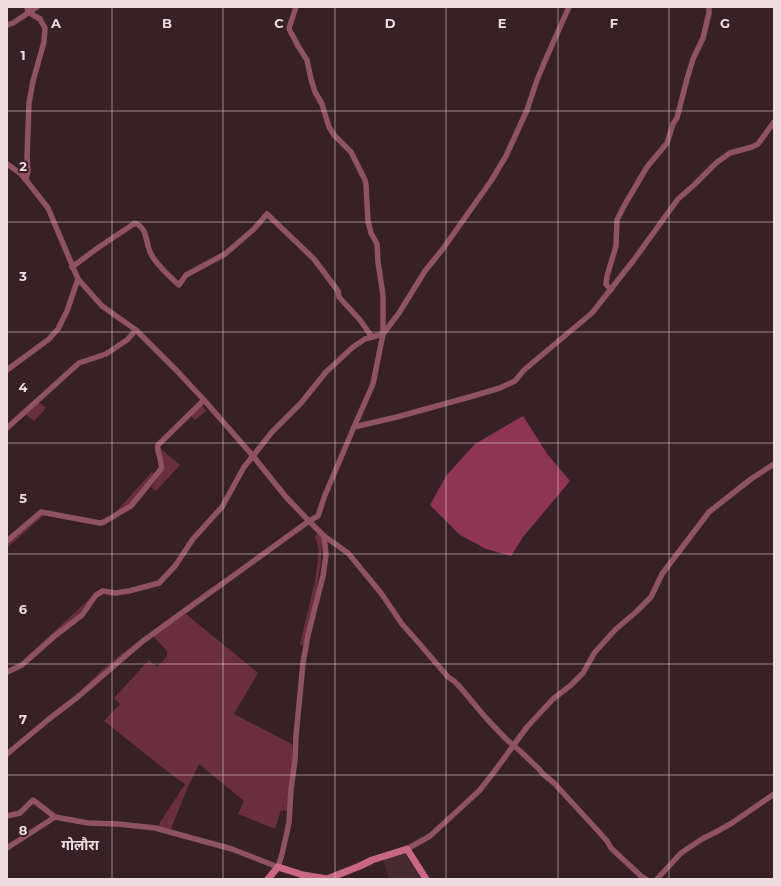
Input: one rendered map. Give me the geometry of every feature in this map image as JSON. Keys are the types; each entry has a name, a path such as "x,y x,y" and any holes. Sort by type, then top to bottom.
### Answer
{"street":[{"path":"7,26 13,23 28,10 37,7"},
{"path":"7,754 79,696 143,641 318,516 325,495 373,384 383,334 383,295 377,244 371,234 368,221 365,180 351,152 334,135 329,127 322,104 311,79 307,60 290,31 289,28 296,7"},
{"path":"7,672 22,665 56,635 82,615 96,595 103,591 115,593 129,591 159,583 175,566 193,539 222,507 244,467 272,432 301,404 326,372 353,347 365,339 383,334 399,313 425,271 442,250 491,181 506,156 527,110 537,80 569,7"},
{"path":"611,290 606,284 616,246 617,220 647,167 667,143 677,118 686,79 703,38 709,7"},
{"path":"26,180 28,171 27,157 29,103 33,81 44,42 45,28 40,19 28,10"},
{"path":"354,427 473,396 500,388 515,381 524,370 592,313 633,261 678,199 716,163 730,153 758,144 774,122"},
{"path":"7,164 20,173 48,208 78,279 102,306 136,330 204,400 286,497 324,536 348,553 381,593 402,624 448,677 460,687 506,739 554,783 607,841 611,848 646,879"},
{"path":"72,267 135,223 139,225 146,236 149,251 159,265 179,285 186,275 225,254 254,229 267,214 314,259 338,291 339,297 360,320 372,337"},
{"path":"7,370 50,338 57,331 68,311 78,279"},
{"path":"7,428 79,362 106,354 127,340 136,330"},
{"path":"7,541 41,512 100,523 132,506 161,469 162,465 157,448 158,444 204,400"},
{"path":"7,816 20,813 33,800 55,817 88,823 118,824 154,828 232,849 303,876 327,879 372,860 407,849 430,836 479,791 527,727 553,699 571,685 583,673 594,652 616,629 651,597 662,574 709,512 751,479 774,464"},
{"path":"268,879 278,867 289,823 303,663 323,576 326,555 324,536"},
{"path":"656,879 681,853 702,839 732,823 774,794"},
{"path":"7,848 55,817"},
{"path":"407,849 426,879"}],"shaded area":[{"path":"39,402 46,408 34,421 25,414"},
{"path":"201,404 206,411 195,420 191,416"},
{"path":"523,416 548,455 570,481 523,537 511,556 486,549 460,535 430,505 446,476 475,444"},
{"path":"159,447 180,465 156,491 151,487 163,470"},
{"path":"152,472 154,473 130,505 113,515"},
{"path":"45,514 7,548 7,543 40,515"},
{"path":"318,533 322,536 321,564 304,646 300,644 315,581 319,550 315,536"},
{"path":"225,579 125,653 74,697 104,668 124,652 209,589"},
{"path":"96,593 78,614 23,660"},
{"path":"186,614 258,673 234,714 292,744 293,759 288,811 281,810 275,829 238,814 244,801 199,764 170,831 157,827 185,784 104,721 120,704 114,698 149,660 157,667 167,656 167,651 153,636"},
{"path":"398,854 405,854 421,879 389,879 383,859"}],"district":[{"name":"गोलौरा","path":"80,845"}]}
